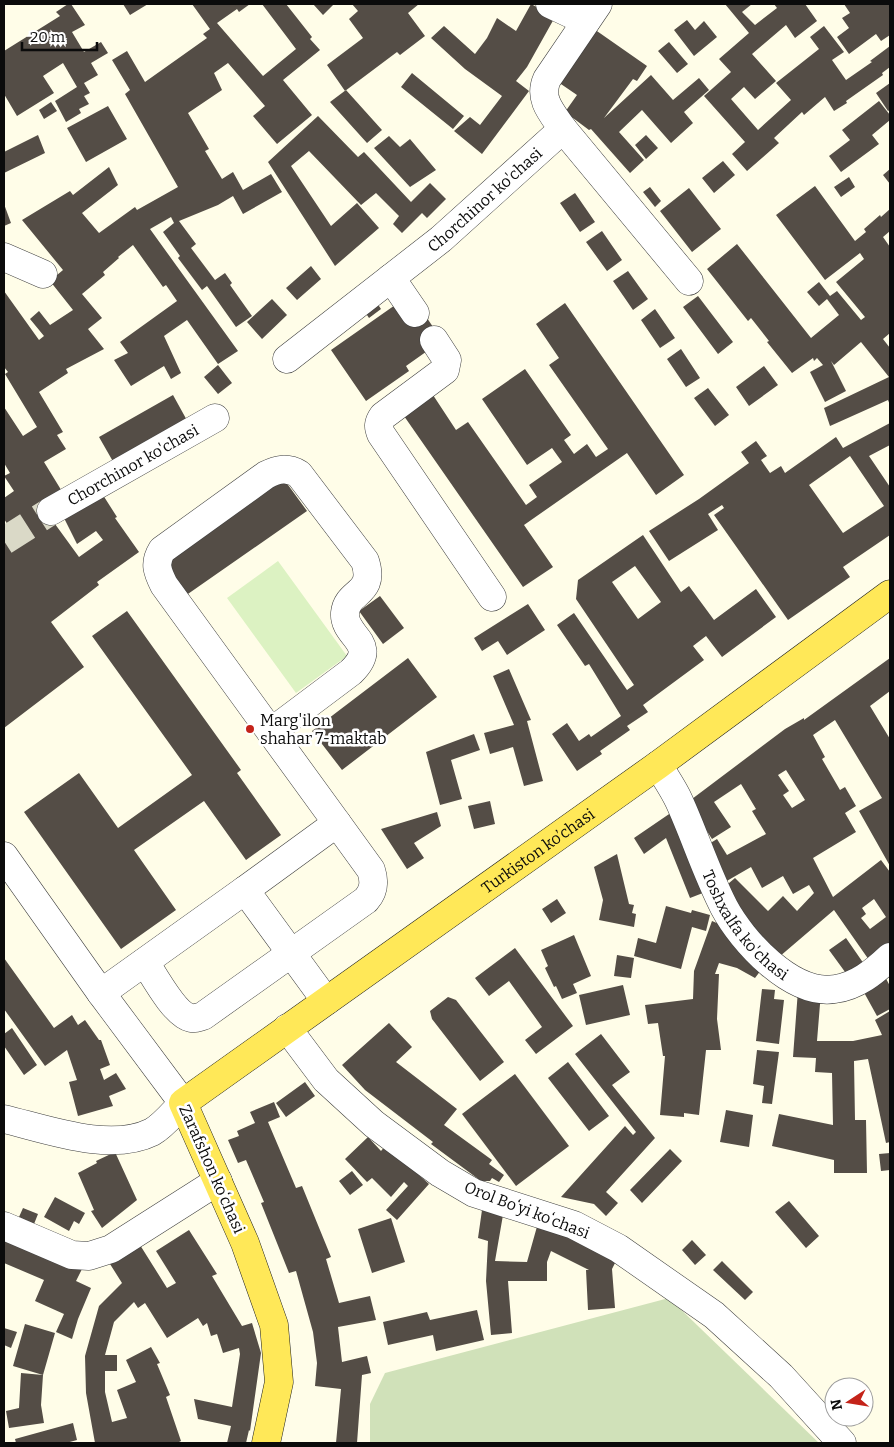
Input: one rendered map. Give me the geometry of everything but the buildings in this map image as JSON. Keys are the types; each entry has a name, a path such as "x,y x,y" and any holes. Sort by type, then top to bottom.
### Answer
{"main road":[{"name":"Turkiston ko’chasi","path":"183,1103 658,765 890,594"},
{"name":"Zarafshon koʻchasi","path":"183,1103 245,1243 274,1325 279,1382 266,1443"}],"street":[{"path":"550,4 592,12 547,79 543,87 546,103 564,129 689,281"},
{"name":"Chorchinor ko'chasi","path":"288,359 442,239 564,129"},
{"path":"4,257 43,274"},
{"path":"391,278 415,313"},
{"path":"434,340 447,360 445,370 383,416 378,427 492,597"},
{"name":"Chorchinor ko'chasi","path":"51,511 215,418"},
{"path":"145,962 181,1013 193,1018 203,1016 366,900 373,889 371,870 164,585 158,574 156,564 162,550 266,475 284,469 299,474 365,561 368,575 364,588 350,601 346,612 346,618 362,649 360,662 351,672 272,732"},
{"name":"Toshxalfa ko'chasi","path":"658,765 678,799 725,909 739,929 774,967 792,979 813,988 833,990 862,980 890,957"},
{"path":"101,993 337,823"},
{"name":"Zarafshon koʻchasi","path":"4,856 101,993 183,1103"},
{"path":"246,890 326,1001"},
{"name":"Orol Boʻyi koʻchasi","path":"287,1028 326,1080 374,1124 440,1173 474,1194 574,1226 618,1248 714,1315 781,1376 842,1443"},
{"path":"4,1119 76,1136 117,1140 132,1139 153,1131 165,1122 183,1103"},
{"path":"4,1226 72,1254 89,1256 111,1249 218,1181"}],"green space":[{"path":"278,561 347,656 296,693 227,598"},
{"path":"669,1298 819,1443 370,1443 370,1404 385,1373"}],"tunnel":[{"path":"4,541 51,511"}],"place":[{"name":"Marg'ilon shahar 7-maktab","path":"250,729"}]}
